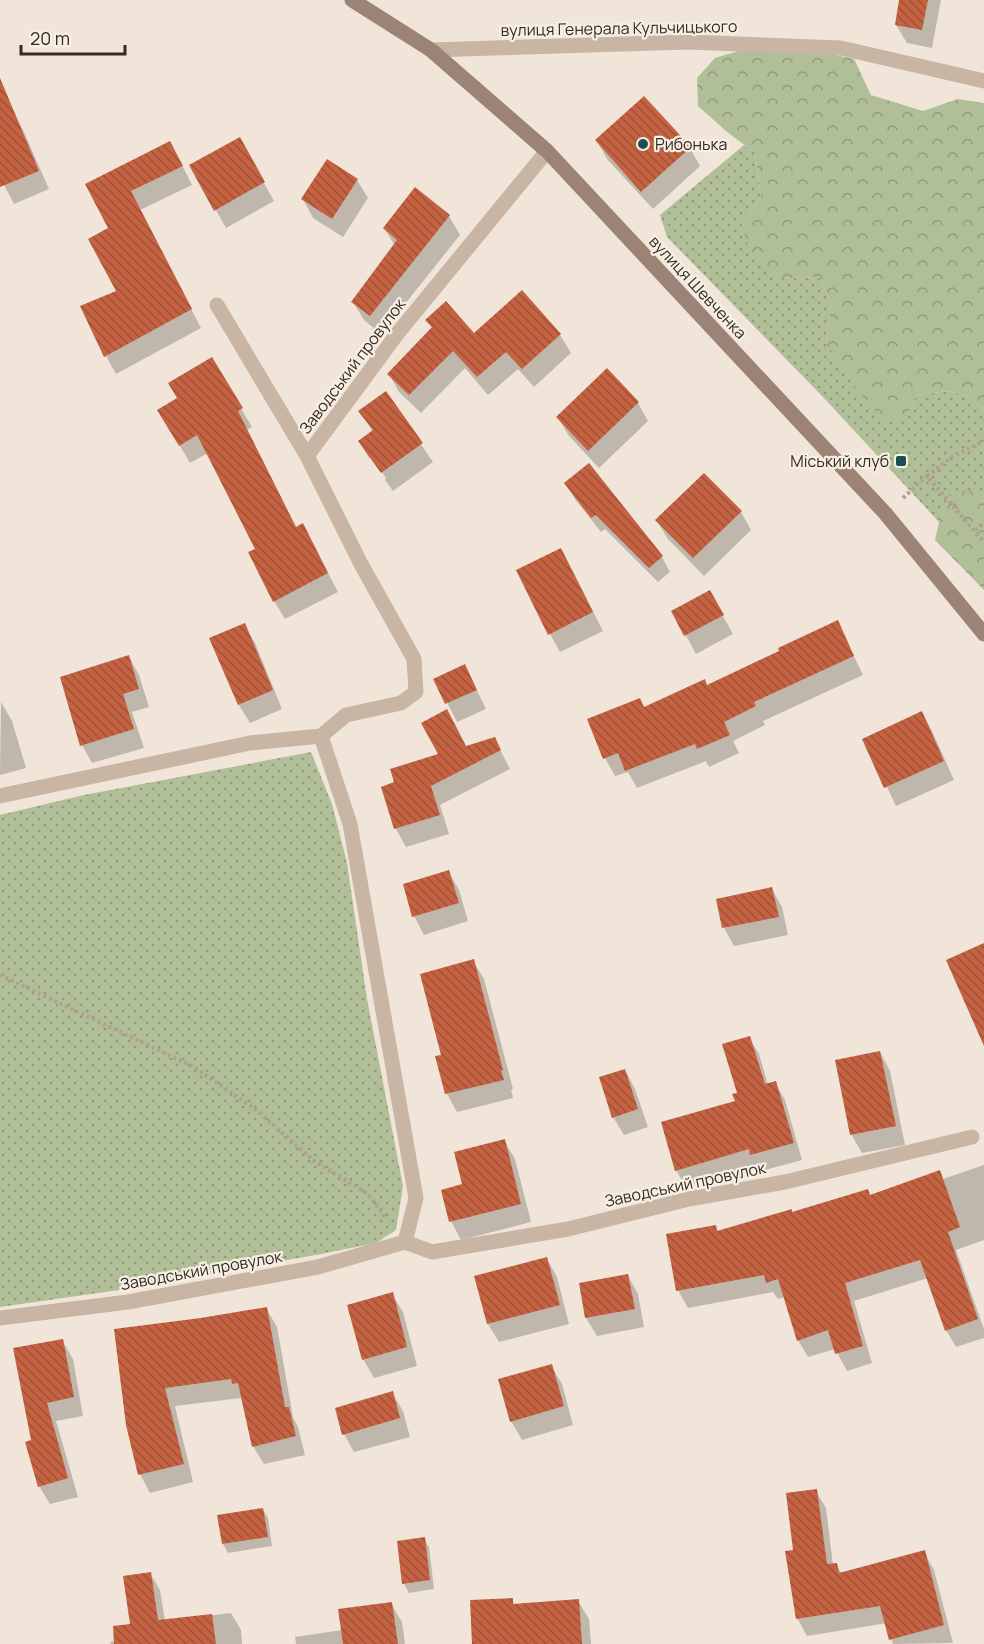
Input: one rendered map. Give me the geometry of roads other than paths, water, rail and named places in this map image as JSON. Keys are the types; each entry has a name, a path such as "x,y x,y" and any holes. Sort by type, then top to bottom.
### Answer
{"street":[{"name":"вулиця Шевченка","path":"352,0 430,50 547,151 885,513 984,634"},
{"name":"вулиця Генерала Кульчицького","path":"430,50 688,42 840,48 984,81"},
{"name":"Заводський провулок","path":"321,736 346,715 400,703 416,692 414,659 361,564 307,456 397,334 547,151"},
{"path":"216,305 307,456"},
{"path":"0,796 250,743 321,736 350,824 416,1198 405,1242"},
{"name":"Заводський провулок","path":"0,1318 128,1302 307,1269 405,1242 432,1252 568,1228 689,1199 784,1182 972,1137"}],"place":[{"name":"Рибонька","path":"643,144"},
{"name":"Міський клуб","path":"901,461"}]}
